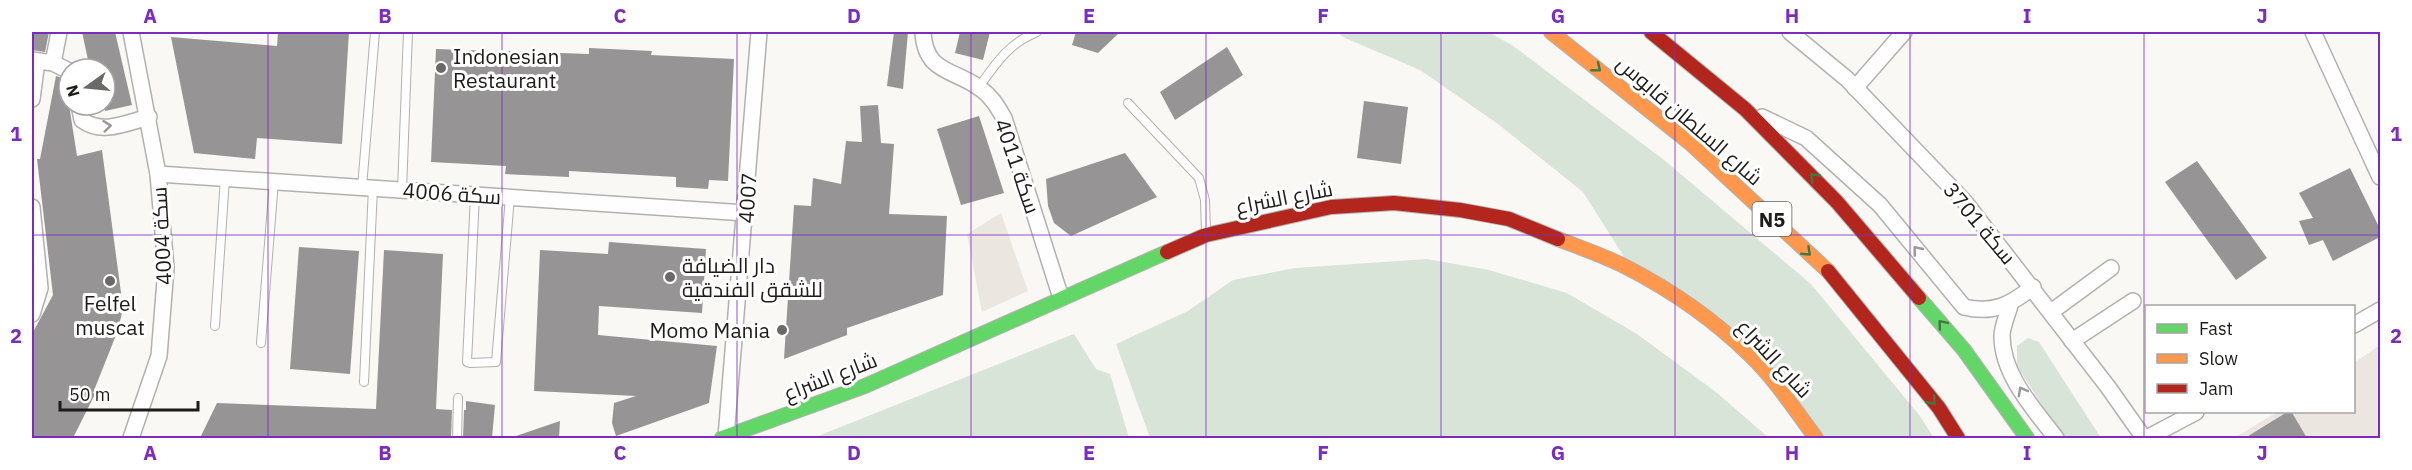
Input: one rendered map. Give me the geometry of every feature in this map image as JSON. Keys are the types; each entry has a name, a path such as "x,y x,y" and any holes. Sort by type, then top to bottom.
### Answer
{"main road":[{"name":"شارع السلطان قابوس","path":"1551,32 1690,143 1826,270 1939,408 1958,438"},
{"name":"شارع السلطان قابوس","path":"1651,32 1745,110 1837,202 1964,350 2027,438"},
{"name":"شارع الشراع","path":"724,438 865,386 1206,235 1331,207 1394,203 1460,210 1509,219 1625,266 1678,297 1712,321 1751,356 1789,401 1815,438"}],"street":[{"path":"32,99 41,61 58,32"},
{"name":"سكة 4004","path":"131,32 158,174 166,268 159,356 131,438"},
{"name":"4007","path":"724,438 746,213 759,32"},
{"name":"سكة 4011","path":"923,32 923,39 931,60 942,70 979,87 993,99 1004,118 1061,298"},
{"name":"سكة 3701","path":"1790,32 1855,88 1965,202 2033,287 2145,438"},
{"path":"1855,88 1904,32"},
{"path":"2313,32 2380,177"},
{"path":"41,61 57,67"},
{"path":"1745,110 1806,138 1880,206 1964,307 1979,311 2010,305 2033,287"},
{"path":"81,117 89,126 103,129 148,117"},
{"name":"سكة 4006","path":"158,174 746,213"},
{"path":"32,207 40,288 32,314"},
{"path":"2051,312 2111,268"},
{"path":"2072,341 2133,301"},
{"path":"2010,305 2001,335 2007,363 2025,397 2056,438"},
{"path":"2355,324 2380,310"},
{"path":"2145,438 2192,413"}],"lane":[{"path":"364,382 367,188 375,32"},
{"path":"402,190 408,32"},
{"path":"979,87 1000,56 1010,46 1037,32"},
{"path":"1128,103 1199,178 1205,200 1206,235"},
{"path":"215,326 225,178"},
{"path":"261,344 274,181"},
{"path":"475,195 468,362 470,363 496,362 510,197"},
{"path":"458,398 458,438"}],"shaded area":[{"path":"1336,32 1488,32 1512,45 1664,160 1811,284 1920,416 1934,438 1824,438 1795,398 1626,260 1583,192 1498,124 1420,70"},
{"path":"1001,213 1028,291 982,312 967,234"},
{"path":"1427,259 1489,270 1567,293 1637,334 1716,392 1769,438 1150,438 1116,344 1188,311 1233,280 1295,268"},
{"path":"1074,334 1096,369 1110,374 1129,438 813,438"},
{"path":"2028,338 2039,342 2101,438 2063,438 2017,366 2017,346"},
{"path":"2380,345 2380,438 2234,438 2275,413 2355,413 2355,362"}],"building":[{"path":"32,32 49,32 45,52 32,50"},
{"path":"82,32 115,32 132,105 117,108 117,57 87,57"},
{"path":"278,32 349,32 342,144 257,138 255,159 194,153 171,37 277,46"},
{"path":"894,32 908,32 903,89 887,86"},
{"path":"960,32 990,32 983,60 955,53"},
{"path":"1076,32 1120,32 1098,53 1072,45"},
{"path":"1227,47 1243,75 1175,120 1160,92"},
{"path":"589,48 652,51 651,55 734,59 728,181 709,180 708,189 676,187 676,177 569,171 569,177 505,174 506,166 431,162 436,49 589,54"},
{"path":"56,76 57,117 71,117 77,156 102,150 123,308 118,330 93,393 95,394 73,438 32,438 32,334 53,295 37,159 40,159"},
{"path":"1364,101 1408,107 1401,164 1357,158"},
{"path":"878,105 881,143 894,144 889,214 947,216 943,295 847,328 847,335 784,359 794,205 811,206 813,178 841,184 846,141 862,142 860,106"},
{"path":"979,116 1004,193 961,205 937,129"},
{"path":"1125,153 1157,197 1071,236 1054,223 1048,206 1046,179"},
{"path":"2197,161 2267,258 2236,280 2165,182"},
{"path":"2350,168 2380,229 2380,237 2333,261 2323,240 2309,245 2299,221 2313,218 2299,193"},
{"path":"609,242 706,249 702,313 599,306 598,335 717,346 709,403 616,436 612,423 614,403 636,396 534,391 540,250 608,254"},
{"path":"299,247 359,251 350,374 290,369"},
{"path":"384,250 443,254 436,409 452,410 451,438 200,438 217,403 376,409"},
{"path":"466,401 495,405 492,438 463,438"},
{"path":"2286,413 2292,413 2307,438 2245,438"},
{"path":"560,421 559,438 517,438 516,436"}],"traffic: fast":[{"path":"722,438 865,386 1167,252"},
{"path":"1919,298 1964,350 2027,438"}],"traffic: slow":[{"path":"1551,32 1690,143 1828,271"},
{"path":"1558,239 1626,267 1676,296 1707,318 1759,364 1816,438"}],"traffic: jam":[{"path":"1651,32 1745,109 1837,202 1919,298"},
{"path":"1167,252 1206,235 1331,207 1394,203 1460,210 1509,219 1558,239"},
{"path":"1828,271 1939,408 1958,438"}],"place":[{"name":"Indonesian Restaurant","path":"441,68"},
{"name":"دار الضيافة للشقق الفندقية","path":"670,277"},
{"name":"Felfel muscat","path":"110,281"},
{"name":"Momo Mania","path":"782,330"}]}
